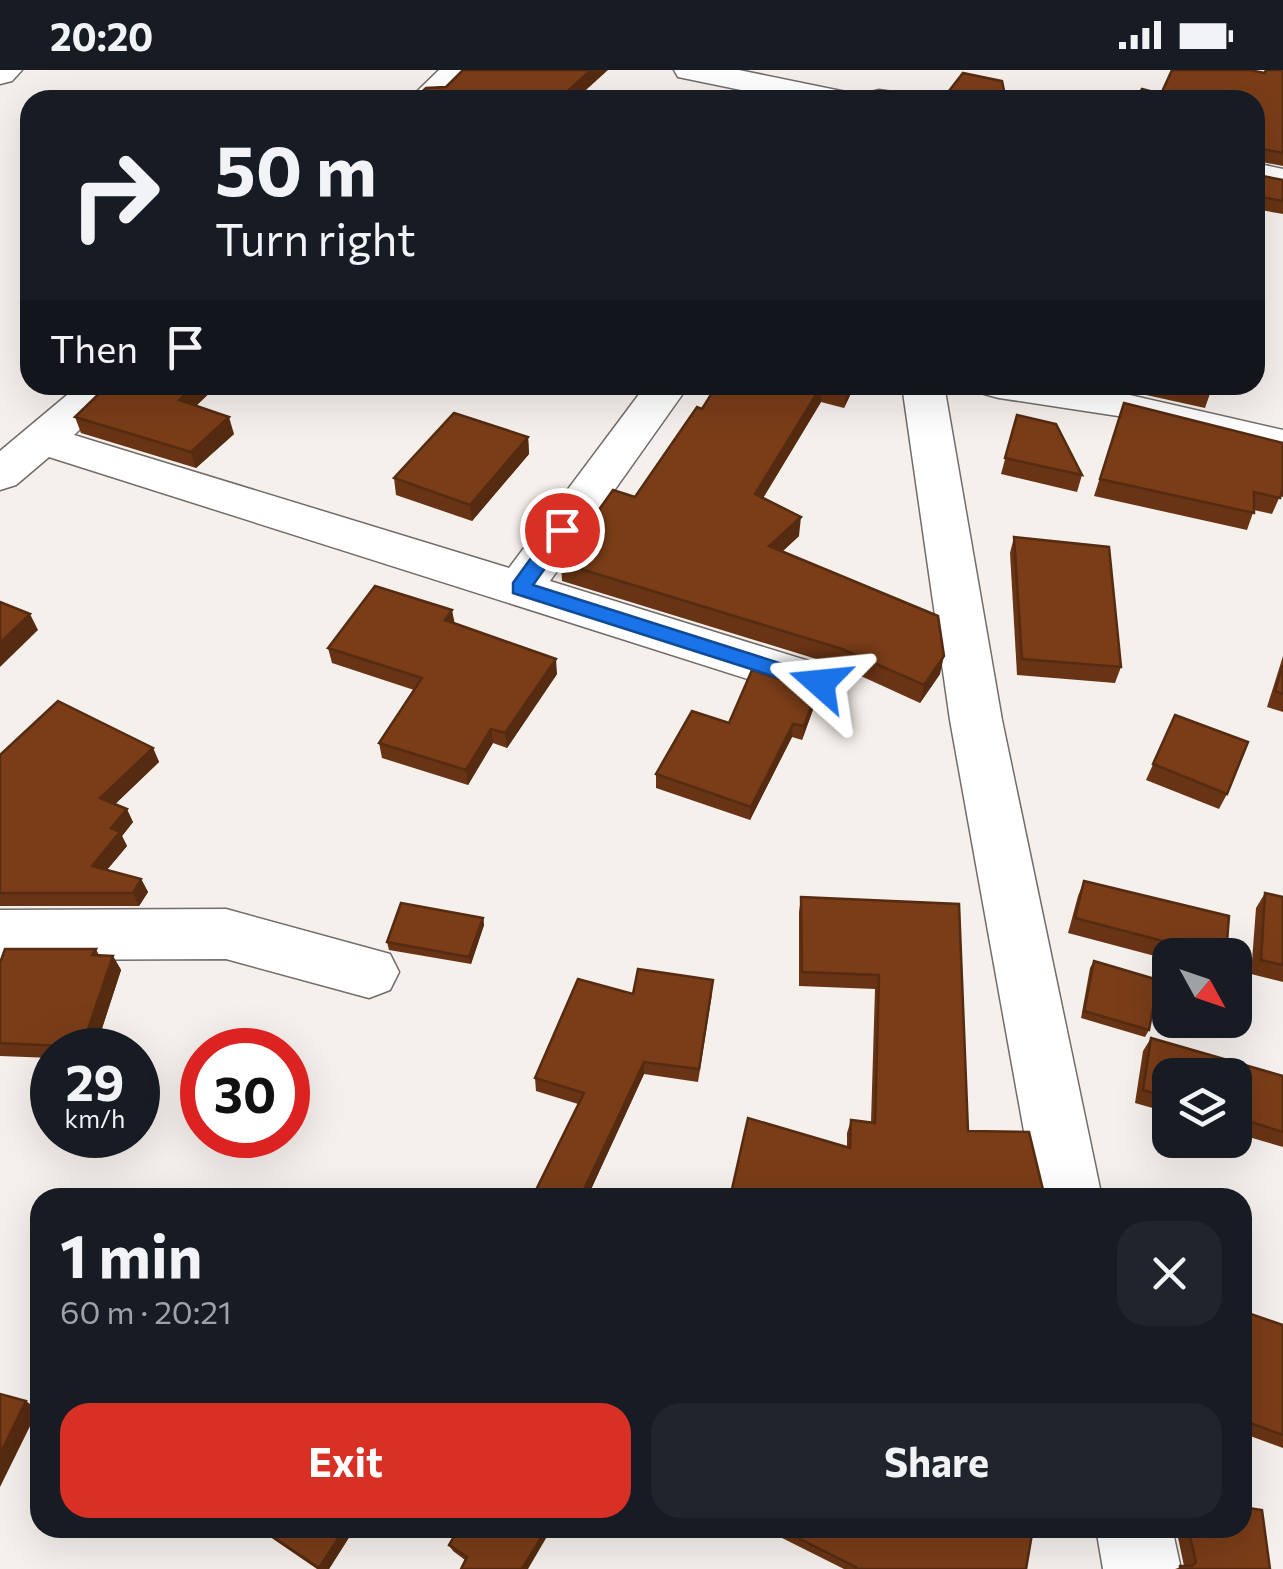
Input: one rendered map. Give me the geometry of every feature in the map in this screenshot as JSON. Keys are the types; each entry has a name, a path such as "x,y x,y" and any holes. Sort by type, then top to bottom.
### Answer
{"street":[{"path":"435,90 458,70"},
{"path":"690,70 789,90"},
{"path":"0,475 94,395"},
{"path":"520,588 661,395"},
{"path":"925,395 976,720 1067,1188"},
{"path":"1069,395 1118,402 1283,444"},
{"path":"43,440 820,683"},
{"path":"0,934 226,934 368,972"},
{"path":"1136,1538 1142,1569"}],"building":[{"path":"463,70 591,70 569,90 424,90 446,87"},
{"path":"1172,70 1283,70 1283,153 1265,150 1265,90 1163,90"},
{"path":"963,73 1002,81 1004,90 950,90"},
{"path":"1265,177 1283,180 1283,201 1265,198"},
{"path":"98,395 184,395 179,400 229,417 191,452 75,417"},
{"path":"711,395 816,395 755,494 801,517 769,546 938,616 944,656 924,685 842,649 561,563 613,490 635,497 697,407 702,409"},
{"path":"1124,403 1283,443 1280,498 1254,492 1254,513 1100,479"},
{"path":"454,413 528,437 470,505 394,478"},
{"path":"1017,415 1056,424 1082,475 1005,458"},
{"path":"1014,537 1109,547 1121,667 1022,659"},
{"path":"375,586 452,610 445,620 556,659 505,733 491,729 466,770 379,743 422,678 328,648"},
{"path":"0,602 30,614 0,643"},
{"path":"1283,665 1283,694 1275,691"},
{"path":"752,670 817,691 804,726 793,724 751,807 656,774 692,711 729,723"},
{"path":"58,701 153,748 100,798 127,809 111,828 120,832 92,866 141,879 133,893 0,893 0,755"},
{"path":"1175,715 1248,742 1227,794 1153,764"},
{"path":"1084,881 1229,916 1227,938 1152,938 1075,918"},
{"path":"1265,893 1283,897 1283,965 1261,960"},
{"path":"801,897 959,904 968,1131 1029,1132 1043,1188 732,1188 748,1118 850,1148 851,1120 875,1123 879,975 802,972"},
{"path":"401,903 483,918 469,957 387,942"},
{"path":"5,949 96,949 92,955 113,956 88,1028 30,1028 30,1044 0,1043 0,963"},
{"path":"1094,961 1152,978 1149,1030 1084,1011"},
{"path":"638,969 713,980 699,1069 644,1062 585,1188 537,1188 584,1093 535,1078 578,979 633,994"},
{"path":"1151,1038 1220,1058 1152,1058 1152,1093 1143,1090"},
{"path":"1252,1067 1283,1076 1283,1132 1252,1122"},
{"path":"1252,1314 1283,1325 1283,1435 1252,1424"},
{"path":"0,1394 26,1401 0,1454"},
{"path":"1252,1508 1262,1510 1270,1569 1180,1569 1196,1562 1190,1538 1252,1538"},
{"path":"275,1538 338,1538 319,1568"},
{"path":"453,1538 541,1538 522,1569 461,1569 467,1557 449,1545"},
{"path":"798,1538 1031,1538 1026,1569 856,1567"}],"route":[{"path":"562,530 520,588 820,683"}]}
